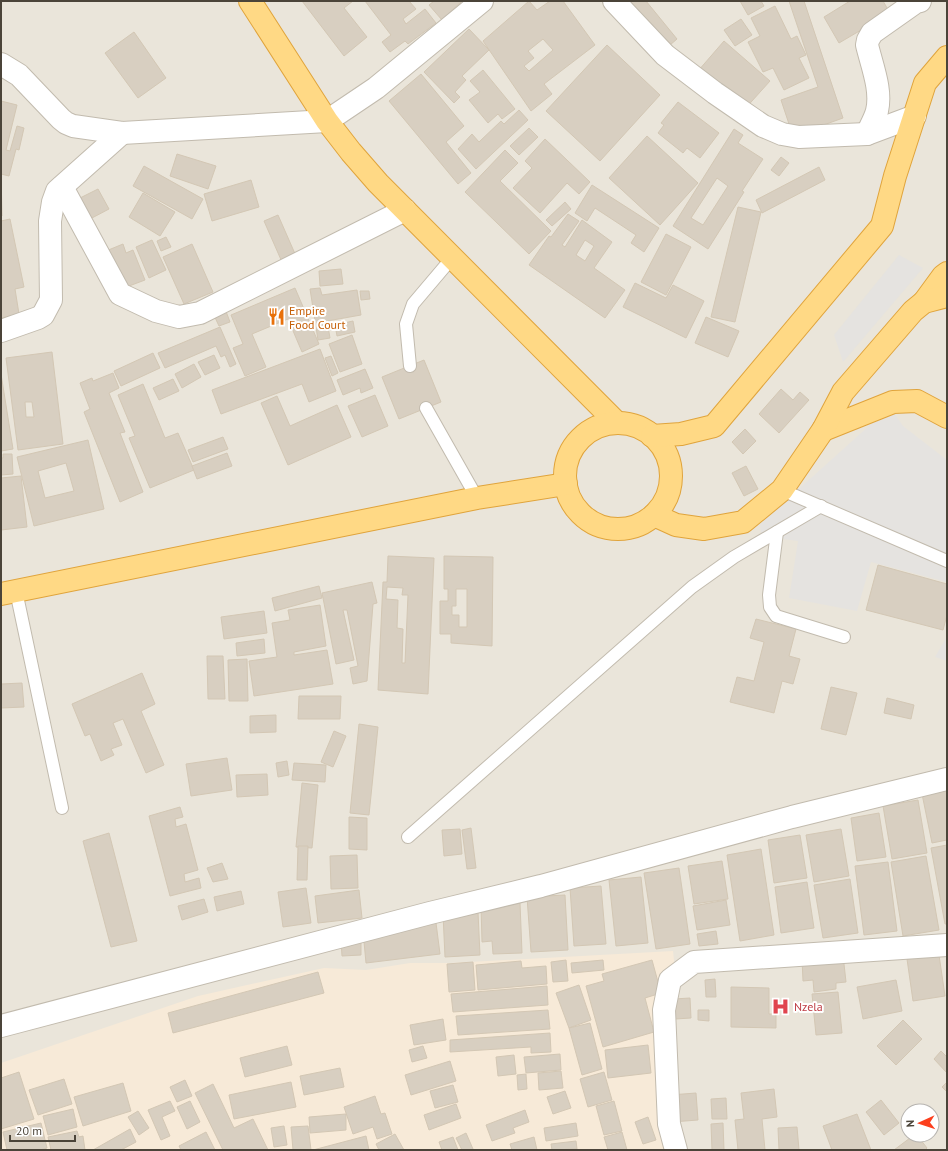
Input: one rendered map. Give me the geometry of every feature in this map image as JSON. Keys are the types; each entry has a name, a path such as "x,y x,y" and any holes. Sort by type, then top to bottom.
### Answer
{"highway":[{"path":"250,1 327,121 355,157 378,183 617,423"},
{"path":"652,436 681,434 714,426 882,226 895,176 926,83 947,57"},
{"path":"654,515 676,525 704,529 743,522 782,490 823,430 843,392 913,311 924,302 943,276 947,273"},
{"path":"924,302 947,296"},
{"path":"823,430 892,402 918,401 947,417"},
{"path":"617,423 630,424 652,436 661,445 667,456 670,469 668,494 654,515 644,522 632,527 619,529 607,528 595,524 584,517 575,507 569,496 565,471 568,458 582,437 592,430 604,425 617,423"},
{"path":"9,592 477,498 566,484"}],"street":[{"path":"1,64 19,75 61,119 73,126 122,133 327,121 376,88 482,1"},
{"path":"614,1 665,55 715,93 763,126 782,134 799,137 867,134 915,116"},
{"path":"867,134 877,112 879,100 878,87 867,45 868,40 872,33 916,2 920,1"},
{"path":"1,331 43,315 51,300 50,221 53,202 57,191 122,133"},
{"path":"62,187 120,294 156,311 179,317 200,313 405,210"},
{"path":"1,1026 430,913 541,886 792,817 947,779"},
{"path":"676,1150 669,1124 664,1010 670,980 694,962 947,945"}],"lane":[{"path":"410,366 406,324 413,304 452,258"},
{"path":"426,408 477,498"},
{"path":"782,490 947,561"},
{"path":"408,837 692,587 734,557 821,506"},
{"path":"777,532 770,607 776,616 844,637"},
{"path":"9,592 62,808"}],"shaded area":[{"path":"1,1 947,1 947,1150 1,1150"},
{"path":"899,255 923,268 843,362 834,335"},
{"path":"890,407 903,426 947,460 947,582 871,562 857,611 789,598 798,541 761,536 760,524"},
{"path":"947,634 947,661 935,657"},
{"path":"673,951 679,1007 656,1106 675,1150 1,1150 1,1063 198,996 324,968 366,970 410,963 451,963"}],"building":[{"path":"302,1 353,1 344,8 367,37 344,56"},
{"path":"365,1 409,1 416,9 403,19 406,24 425,9 436,23 408,44 405,41 390,52 382,42 391,35"},
{"path":"434,1 462,1 442,20 429,5"},
{"path":"529,1 537,10 550,1 563,1 595,45 544,84 552,94 531,111 483,41","holes":["543,39 553,50 529,71 524,66 534,58 528,51"]},
{"path":"621,1 646,1 677,39 663,51"},
{"path":"740,1 761,1 764,6 748,15"},
{"path":"789,1 804,1 843,118 793,136 781,100 818,87"},
{"path":"850,1 883,1 890,13 839,43 824,17"},
{"path":"775,6 791,39 797,36 806,55 799,58 809,78 784,90 773,68 763,72 748,42 760,36 751,18"},
{"path":"741,19 752,35 735,46 724,30"},
{"path":"469,29 489,50 462,76 466,80 455,92 460,97 454,103 424,72"},
{"path":"134,32 166,78 138,98 105,53"},
{"path":"724,41 770,81 743,111 698,71"},
{"path":"607,45 660,95 600,161 546,111"},
{"path":"483,70 515,109 502,119 498,114 488,123 469,100 480,92 470,81"},
{"path":"421,74 464,126 446,142 471,173 458,184 389,101"},
{"path":"1,101 17,105 6,150 10,151 17,126 24,128 19,150 16,149 9,176 1,174"},
{"path":"678,102 719,133 700,158 687,148 683,153 658,133 664,125 661,123"},
{"path":"519,110 528,120 476,169 458,149 472,134 479,142 501,121 504,124"},
{"path":"529,128 538,137 519,155 510,146"},
{"path":"734,129 743,135 738,143 763,159 742,191 744,192 708,249 673,226","holes":["717,178 728,186 703,225 691,218"]},
{"path":"647,136 698,183 660,225 609,178"},
{"path":"545,139 590,182 579,194 567,183 540,213 513,188 532,168 525,161"},
{"path":"505,150 518,163 500,181 551,231 529,254 465,192"},
{"path":"177,154 216,166 208,189 170,176"},
{"path":"781,157 789,163 779,176 771,170"},
{"path":"144,166 203,199 192,219 133,186"},
{"path":"819,167 825,180 762,213 756,200"},
{"path":"1,174 2,216 1,216"},
{"path":"251,180 259,207 212,221 204,194"},
{"path":"592,185 659,228 644,252 631,243 636,235 595,208 587,221 575,213"},
{"path":"98,189 109,209 90,219 80,198"},
{"path":"143,193 175,212 160,236 129,217"},
{"path":"565,202 571,209 552,226 546,220"},
{"path":"738,207 761,212 735,322 711,317"},
{"path":"568,214 579,221 562,245 565,247 582,220 612,242 594,268 625,290 605,318 529,265 549,236 551,237","holes":["585,240 594,246 585,261 576,255"]},
{"path":"278,215 296,256 282,262 264,221"},
{"path":"10,219 24,287 15,289 19,314 1,318 1,221"},
{"path":"666,234 691,247 666,295 641,282"},
{"path":"166,237 171,247 161,251 157,241"},
{"path":"152,240 166,270 149,278 136,247"},
{"path":"123,244 126,253 133,250 145,280 121,289 106,251"},
{"path":"192,244 213,292 184,304 163,257"},
{"path":"341,269 343,284 320,286 319,271"},
{"path":"635,283 666,298 673,285 704,301 686,338 623,307"},
{"path":"295,288 319,344 302,352 288,319 252,334 266,367 245,376 233,348 243,344 231,315"},
{"path":"320,288 322,295 357,290 361,315 327,321 330,338 318,340 310,289"},
{"path":"360,291 369,291 370,299 361,300"},
{"path":"224,306 230,322 219,326 212,311"},
{"path":"706,317 739,331 728,357 695,343"},
{"path":"353,321 355,332 337,336 335,325"},
{"path":"220,327 236,364 230,367 225,355 221,357 216,346 165,368 158,353"},
{"path":"352,335 362,364 340,372 329,344"},
{"path":"320,349 336,391 309,402 302,384 221,414 212,390"},
{"path":"52,352 63,444 18,450 6,358","holes":["25,402 32,402 34,417 26,417"]},
{"path":"153,353 160,368 121,386 114,371"},
{"path":"214,355 220,368 205,375 198,362"},
{"path":"331,356 338,373 332,376 325,358"},
{"path":"424,360 441,402 399,419 382,377"},
{"path":"194,364 201,377 182,388 175,374"},
{"path":"365,369 373,388 361,393 360,388 343,395 337,380"},
{"path":"113,373 119,388 109,393 125,432 120,433 143,492 120,502 84,412 90,409 80,383 92,378 93,381"},
{"path":"1,374 13,449 1,451"},
{"path":"173,379 179,391 159,400 153,388"},
{"path":"143,384 165,438 178,433 194,470 150,488 129,438 135,436 118,395"},
{"path":"781,389 793,400 800,392 809,400 779,433 759,414"},
{"path":"375,395 388,426 362,437 348,406"},
{"path":"277,396 290,426 337,405 351,437 288,465 261,403"},
{"path":"745,429 756,441 743,454 732,442"},
{"path":"223,437 228,449 193,462 188,450"},
{"path":"88,440 104,509 34,526 17,457","holes":["66,463 74,491 45,498 38,471"]},
{"path":"227,453 232,466 197,479 192,466"},
{"path":"3,454 12,454 13,474 1,475 1,458 3,458"},
{"path":"746,466 758,489 744,496 732,473"},
{"path":"21,476 27,527 1,530 1,478"},
{"path":"388,556 434,558 428,694 378,690 383,582 387,582","holes":["387,587 403,588 402,595 408,595 405,663 402,663 403,629 397,628 398,600 386,599"]},
{"path":"444,556 493,557 492,646 451,643 451,634 440,634 440,601 448,601 448,589 444,589","holes":["456,589 467,589 467,627 459,627 459,615 452,615 452,606 456,606"]},
{"path":"878,565 947,584 947,615 943,630 866,610"},
{"path":"372,582 377,603 373,604 367,681 353,684 350,668 358,666 347,610 343,610 354,660 336,664 322,593"},
{"path":"319,586 322,598 275,611 272,598"},
{"path":"320,605 326,646 294,652 294,655 327,650 333,684 254,696 249,661 277,657 272,623 290,620 288,610"},
{"path":"264,611 267,633 224,639 221,617"},
{"path":"756,619 796,629 789,656 800,659 793,684 782,681 774,713 730,702 737,677 754,681 764,642 750,638"},
{"path":"264,639 265,653 237,656 236,643"},
{"path":"207,656 223,656 225,699 208,699"},
{"path":"247,659 248,701 229,701 228,660"},
{"path":"142,673 155,704 141,711 164,765 146,773 123,719 113,723 122,745 111,749 114,755 101,761 90,734 85,736 72,704"},
{"path":"22,683 24,707 1,708 1,684"},
{"path":"831,687 857,693 846,735 821,729"},
{"path":"299,696 341,696 340,719 298,719"},
{"path":"887,698 914,705 911,719 884,713"},
{"path":"276,715 276,732 250,733 250,716"},
{"path":"359,724 378,727 369,815 350,813"},
{"path":"334,731 346,736 333,767 321,762"},
{"path":"227,758 232,790 191,796 186,764"},
{"path":"287,761 289,775 278,777 276,763"},
{"path":"294,763 326,765 325,782 292,780"},
{"path":"267,774 268,795 237,797 236,775"},
{"path":"302,783 318,785 312,848 296,847"},
{"path":"947,784 947,840 932,843 921,789"},
{"path":"918,800 927,853 892,859 883,806"},
{"path":"180,807 183,817 175,819 176,827 186,824 198,870 184,874 185,882 199,878 201,888 170,896 149,816"},
{"path":"879,813 886,857 857,861 851,818"},
{"path":"349,817 367,818 367,850 349,849"},
{"path":"471,828 476,868 467,869 462,830"},
{"path":"460,829 462,854 444,856 442,830"},
{"path":"841,829 849,876 814,882 806,835"},
{"path":"109,833 137,941 111,947 83,841"},
{"path":"800,835 807,878 774,883 768,840"},
{"path":"947,845 947,924 945,924 931,848"},
{"path":"298,846 308,846 307,880 297,880"},
{"path":"761,849 774,935 740,941 727,855"},
{"path":"357,855 358,888 331,889 330,856"},
{"path":"926,856 939,930 903,936 891,862"},
{"path":"722,861 728,899 694,904 688,866"},
{"path":"888,862 897,931 864,935 855,866"},
{"path":"222,863 228,879 213,882 207,868"},
{"path":"679,868 690,944 656,949 644,873"},
{"path":"641,877 648,943 616,946 609,880"},
{"path":"850,879 858,933 823,938 814,885"},
{"path":"807,882 814,928 781,933 775,887"},
{"path":"601,886 606,944 574,946 570,888"},
{"path":"306,888 311,923 283,927 278,892"},
{"path":"359,890 362,918 318,923 315,896"},
{"path":"241,891 244,904 217,911 214,897"},
{"path":"565,895 568,950 531,952 527,897"},
{"path":"204,899 208,912 182,920 178,906"},
{"path":"726,900 730,925 697,930 693,906"},
{"path":"520,903 522,953 493,954 492,941 482,942 481,905"},
{"path":"478,912 480,955 445,957 443,914"},
{"path":"436,923 440,954 366,963 363,931"},
{"path":"716,931 718,944 699,946 697,934"},
{"path":"361,940 361,955 342,956 341,941"},
{"path":"843,955 846,982 836,983 836,989 814,992 813,980 803,981 802,959"},
{"path":"939,955 945,996 913,1001 907,959"},
{"path":"566,960 568,981 553,982 551,962"},
{"path":"603,960 604,970 572,973 571,963"},
{"path":"652,960 661,993 645,998 654,1032 603,1047 586,986 604,981 602,974"},
{"path":"521,961 522,968 546,966 547,984 478,990 476,965"},
{"path":"473,962 475,990 449,992 447,964"},
{"path":"318,972 324,993 173,1033 168,1013"},
{"path":"715,979 716,997 706,997 705,980"},
{"path":"896,980 902,1011 863,1019 857,987"},
{"path":"579,985 591,1020 569,1028 556,993"},
{"path":"547,986 548,1005 453,1012 451,994"},
{"path":"731,987 769,988 769,1014 776,1014 776,1028 731,1027"},
{"path":"838,992 842,1033 816,1035 812,994"},
{"path":"690,998 691,1018 675,1019 674,999"},
{"path":"548,1010 550,1029 458,1035 456,1016"},
{"path":"698,1010 709,1010 709,1021 698,1020"},
{"path":"443,1019 446,1040 414,1045 410,1025"},
{"path":"903,1020 922,1039 896,1065 877,1046"},
{"path":"590,1023 602,1069 582,1075 569,1028"},
{"path":"550,1033 551,1052 531,1053 531,1047 450,1052 450,1040"},
{"path":"648,1045 651,1073 608,1078 605,1050"},
{"path":"287,1046 292,1065 245,1077 240,1058"},
{"path":"423,1046 427,1058 412,1062 409,1050"},
{"path":"941,1051 947,1057 947,1073 934,1059"},
{"path":"560,1054 561,1070 526,1073 524,1057"},
{"path":"514,1055 516,1074 498,1076 496,1057"},
{"path":"450,1061 456,1081 411,1095 405,1075"},
{"path":"340,1068 344,1087 304,1095 300,1076"},
{"path":"561,1071 563,1088 539,1090 538,1073"},
{"path":"19,1072 34,1119 1,1129 1,1078"},
{"path":"604,1072 612,1100 588,1107 580,1079"},
{"path":"526,1074 527,1089 518,1090 517,1075"},
{"path":"64,1079 72,1104 38,1115 29,1090"},
{"path":"185,1080 192,1096 177,1102 170,1087"},
{"path":"291,1082 296,1107 234,1119 229,1095"},
{"path":"947,1082 947,1092 942,1087"},
{"path":"123,1083 131,1111 83,1126 74,1097"},
{"path":"213,1084 234,1128 253,1119 268,1150 223,1150 195,1093"},
{"path":"453,1085 458,1102 435,1108 430,1091"},
{"path":"774,1089 777,1117 762,1119 765,1150 738,1150 735,1120 744,1119 741,1093"},
{"path":"565,1091 571,1108 553,1114 547,1097"},
{"path":"696,1093 698,1120 672,1122 670,1095"},
{"path":"375,1096 381,1114 385,1113 392,1134 377,1139 373,1127 353,1134 344,1107"},
{"path":"726,1098 727,1119 712,1119 711,1099"},
{"path":"881,1100 899,1123 884,1135 866,1112"},
{"path":"170,1101 175,1111 162,1117 170,1136 161,1140 148,1110"},
{"path":"190,1101 200,1122 187,1129 177,1107"},
{"path":"614,1101 622,1131 604,1135 596,1106"},
{"path":"456,1104 461,1118 429,1130 424,1115"},
{"path":"73,1109 77,1127 48,1135 43,1116"},
{"path":"525,1110 529,1122 513,1128 515,1133 492,1141 486,1125"},
{"path":"138,1111 149,1128 139,1135 128,1117"},
{"path":"346,1114 346,1130 310,1133 309,1117"},
{"path":"857,1114 871,1150 832,1150 823,1126"},
{"path":"648,1117 656,1140 643,1144 635,1122"},
{"path":"41,1123 47,1148 40,1150 7,1150 3,1132"},
{"path":"576,1123 578,1136 546,1141 544,1128"},
{"path":"723,1123 724,1150 712,1150 711,1124"},
{"path":"284,1126 287,1145 274,1147 271,1128"},
{"path":"308,1126 311,1150 293,1150 291,1127"},
{"path":"797,1127 799,1150 779,1150 778,1128"},
{"path":"130,1129 136,1142 121,1150 93,1150"},
{"path":"77,1131 79,1137 83,1136 85,1150 51,1150 48,1137"},
{"path":"206,1132 215,1150 181,1150 179,1146"},
{"path":"622,1132 627,1150 608,1150 604,1137"},
{"path":"466,1133 473,1149 471,1150 462,1150 456,1138"},
{"path":"395,1134 404,1150 379,1150 376,1144"},
{"path":"366,1136 369,1150 313,1150"},
{"path":"453,1137 458,1150 442,1150 439,1142"},
{"path":"534,1137 537,1150 512,1150 510,1144"},
{"path":"576,1141 577,1149 552,1150 551,1144"},
{"path":"903,1143 923,1143 927,1148 925,1150 894,1150"}],"place":[{"name":"Empire Food Court","path":"276,317"},
{"name":"Nzela","path":"781,1006"}]}
